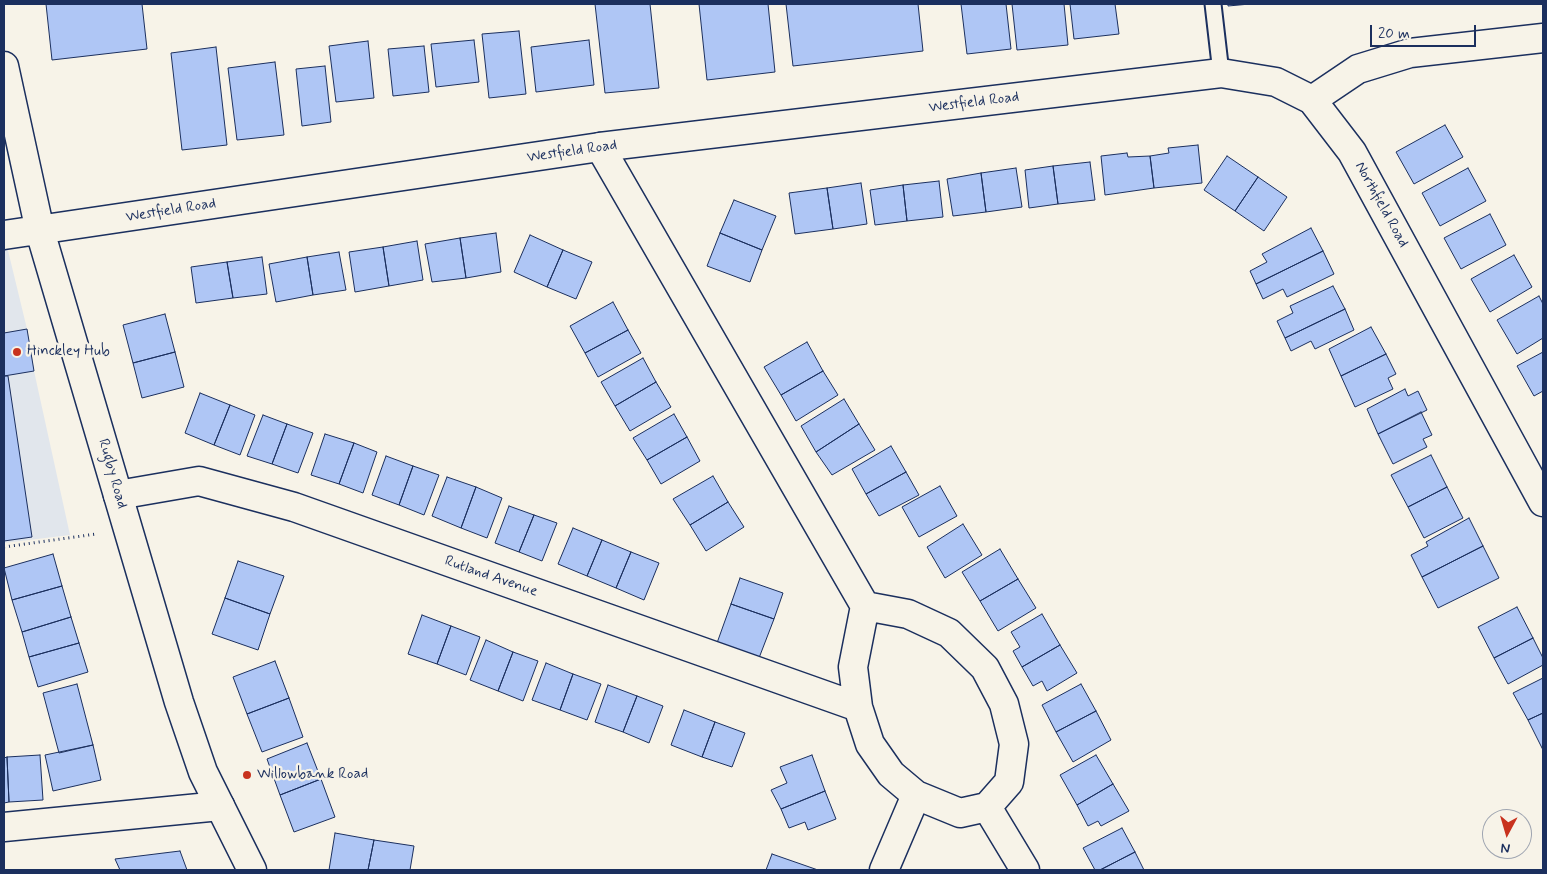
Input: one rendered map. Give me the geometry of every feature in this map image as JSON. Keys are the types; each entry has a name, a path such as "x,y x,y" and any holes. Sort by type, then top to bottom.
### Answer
{"street":[{"path":"1312,100 1358,69 1410,53 1543,38"},
{"name":"Rugby Road","path":"4,66 40,231 179,702 203,772 252,870"},
{"name":"Northfield Road","path":"1105,87 1221,73 1276,82 1312,100 1352,152 1543,502"},
{"name":"Westfield Road","path":"4,235 600,147 1105,87"},
{"path":"600,147 865,606 853,667 858,707 870,744 891,774 916,795 960,813 986,807 1009,782 1014,744 1004,704 985,668 949,633 908,614 865,606"},
{"name":"Rutland Avenue","path":"118,495 199,481 294,507 858,707"},
{"path":"884,870 916,795"},
{"path":"4,827 220,806"},
{"path":"986,807 1025,870"}],"lane":[{"path":"1213,4 1221,73"}],"path":[{"path":"4,547 129,530"}],"shaded area":[{"path":"4,234 27,329 34,371 70,535 4,543"}],"building":[{"path":"46,4 142,4 147,49 52,60"},
{"path":"595,4 650,4 659,88 605,93"},
{"path":"699,4 768,4 775,72 707,80"},
{"path":"786,4 918,4 923,51 793,66"},
{"path":"961,4 1006,4 1011,49 967,54"},
{"path":"1012,4 1064,4 1068,45 1017,50"},
{"path":"1070,4 1115,4 1119,34 1074,39"},
{"path":"1228,4 1250,4 1228,6"},
{"path":"519,31 526,94 489,98 482,34"},
{"path":"474,40 479,82 436,87 431,44"},
{"path":"589,40 594,85 536,92 531,47"},
{"path":"368,41 374,98 336,102 329,46"},
{"path":"424,46 429,92 393,96 388,49"},
{"path":"216,47 227,145 182,150 171,53"},
{"path":"275,62 284,135 237,140 228,68"},
{"path":"325,66 331,122 302,126 296,69"},
{"path":"1445,125 1463,157 1414,184 1396,152"},
{"path":"1198,145 1202,183 1154,188 1150,156 1169,153 1168,148"},
{"path":"1127,153 1128,157 1150,156 1154,188 1105,195 1101,156"},
{"path":"1227,156 1258,177 1235,211 1204,190"},
{"path":"1090,162 1095,200 1058,204 1053,166"},
{"path":"1053,166 1058,204 1029,208 1025,170"},
{"path":"1016,168 1022,207 986,212 981,173"},
{"path":"1468,168 1486,201 1440,226 1422,193"},
{"path":"981,173 986,212 953,216 947,179"},
{"path":"1258,177 1287,197 1264,231 1235,211"},
{"path":"939,181 943,217 907,221 903,185"},
{"path":"861,183 867,224 833,229 827,188"},
{"path":"903,185 907,221 875,225 870,190"},
{"path":"827,188 833,229 795,234 789,193"},
{"path":"734,200 776,216 762,250 720,233"},
{"path":"1490,214 1506,245 1461,269 1444,238"},
{"path":"1311,228 1323,251 1256,284 1250,271 1267,262 1262,254"},
{"path":"496,233 501,272 466,278 460,238"},
{"path":"720,233 762,250 750,282 707,266"},
{"path":"530,235 563,250 547,287 514,272"},
{"path":"460,238 466,278 432,282 425,244"},
{"path":"417,241 423,280 389,286 383,247"},
{"path":"383,247 389,286 355,292 349,252"},
{"path":"563,250 592,262 576,299 547,287"},
{"path":"1323,251 1334,274 1287,297 1283,289 1263,299 1256,284"},
{"path":"339,252 346,290 313,295 307,257"},
{"path":"1514,255 1532,287 1490,312 1471,279"},
{"path":"262,257 267,294 233,298 227,262"},
{"path":"307,257 313,295 276,302 269,264"},
{"path":"227,262 233,298 196,303 191,267"},
{"path":"1333,286 1345,309 1285,338 1277,321 1293,313 1290,306"},
{"path":"1539,296 1543,304 1543,338 1517,354 1497,320"},
{"path":"613,302 628,330 585,353 570,326"},
{"path":"1345,309 1354,330 1315,349 1311,341 1291,351 1285,338"},
{"path":"165,314 175,352 133,363 123,325"},
{"path":"1371,327 1386,354 1341,376 1329,349"},
{"name":"Hinckley Hub","path":"27,329 34,371 4,376 4,333"},
{"path":"628,330 641,353 598,377 585,353"},
{"path":"807,342 823,371 781,395 764,367"},
{"path":"175,352 184,387 142,398 133,363"},
{"path":"1543,352 1543,391 1534,396 1517,366"},
{"path":"1386,354 1396,374 1388,378 1393,389 1355,407 1341,376"},
{"path":"643,358 656,382 615,406 601,382"},
{"path":"823,371 838,395 796,421 781,395"},
{"path":"4,376 8,376 32,537 4,541"},
{"path":"656,382 671,407 630,431 615,406"},
{"path":"1405,389 1408,396 1418,391 1427,410 1378,434 1367,409"},
{"path":"200,393 230,405 214,445 185,433"},
{"path":"844,399 859,424 816,452 801,426"},
{"path":"230,405 255,415 240,455 214,445"},
{"path":"1421,412 1432,435 1423,439 1427,447 1393,464 1378,434"},
{"path":"674,414 687,437 647,460 633,438"},
{"path":"263,415 287,424 272,464 247,456"},
{"path":"287,424 313,433 298,473 272,464"},
{"path":"859,424 875,450 832,475 816,452"},
{"path":"325,434 354,443 339,484 311,475"},
{"path":"687,437 700,461 661,484 647,460"},
{"path":"354,443 377,452 363,493 339,484"},
{"path":"891,446 906,472 866,494 852,469"},
{"path":"1431,455 1447,487 1408,507 1391,475"},
{"path":"386,456 413,466 399,505 372,495"},
{"path":"413,466 439,475 424,515 399,505"},
{"path":"906,472 919,495 879,516 866,494"},
{"path":"713,476 728,502 690,525 673,499"},
{"path":"447,477 476,487 461,528 432,516"},
{"path":"940,486 957,516 919,537 902,507"},
{"path":"476,487 502,498 487,538 461,528"},
{"path":"1447,487 1463,518 1424,538 1408,507"},
{"path":"728,502 744,527 706,551 690,525"},
{"path":"509,506 534,515 519,552 495,543"},
{"path":"534,515 557,523 542,561 519,552"},
{"path":"1469,518 1483,546 1422,577 1411,555 1428,546 1426,542"},
{"path":"963,524 982,555 945,578 927,547"},
{"path":"573,528 602,540 587,576 558,564"},
{"path":"602,540 631,552 616,588 587,576"},
{"path":"1483,546 1499,578 1438,608 1422,577"},
{"path":"1000,549 1018,579 980,601 962,572"},
{"path":"631,552 659,563 644,600 616,588"},
{"path":"53,554 62,586 12,600 4,568"},
{"path":"238,561 284,576 270,614 225,598"},
{"path":"740,578 783,593 774,619 731,604"},
{"path":"1018,579 1036,608 998,631 980,601"},
{"path":"62,586 71,617 22,632 12,600"},
{"path":"225,598 270,614 258,650 212,634"},
{"path":"731,604 774,619 759,658 717,643"},
{"path":"1517,607 1533,638 1494,658 1478,627"},
{"path":"1042,614 1060,645 1022,667 1013,651 1020,647 1011,632"},
{"path":"422,615 451,626 437,664 408,654"},
{"path":"71,617 79,643 29,657 22,632"},
{"path":"451,626 480,637 466,675 437,664"},
{"path":"1533,638 1543,658 1543,665 1508,684 1494,658"},
{"path":"486,640 513,652 498,691 470,680"},
{"path":"79,643 88,672 38,687 29,657"},
{"path":"1060,645 1077,673 1047,691 1042,681 1033,686 1022,667"},
{"path":"513,652 538,661 523,701 498,691"},
{"path":"275,661 289,698 247,714 233,677"},
{"path":"546,663 573,674 560,710 532,700"},
{"path":"573,674 601,684 587,720 560,710"},
{"path":"1543,678 1543,713 1528,720 1513,693"},
{"path":"77,684 93,745 59,753 43,693"},
{"path":"1081,684 1096,711 1056,732 1042,705"},
{"path":"608,685 637,696 623,732 595,722"},
{"path":"637,696 663,706 649,743 623,732"},
{"path":"289,698 303,737 262,752 247,714"},
{"path":"684,710 715,722 702,757 671,745"},
{"path":"1096,711 1111,740 1073,762 1056,732"},
{"path":"1543,713 1543,750 1528,720"},
{"path":"715,722 745,733 732,767 702,757"},
{"path":"307,743 321,779 280,795 267,759"},
{"path":"93,745 101,780 53,791 45,755"},
{"path":"40,755 43,800 9,802 7,757"},
{"path":"812,755 825,791 781,809 771,790 787,783 780,767"},
{"path":"1096,755 1113,784 1077,805 1060,775"},
{"path":"7,757 9,802 4,803 4,758"},
{"path":"321,779 335,817 294,832 280,795"},
{"path":"1113,784 1129,811 1101,826 1098,821 1088,826 1077,805"},
{"path":"825,791 836,819 808,830 805,822 789,828 781,809"},
{"path":"1122,828 1135,852 1100,870 1095,870 1083,848"},
{"path":"335,833 374,840 368,870 329,870"},
{"path":"374,840 414,846 410,870 368,870"},
{"path":"180,851 187,870 120,870 115,859"},
{"path":"1135,852 1144,870 1100,870"},
{"path":"772,854 818,870 766,870"}],"place":[{"name":"Hinckley Hub","path":"17,352"},
{"name":"Willowbank Road","path":"247,775"}]}
